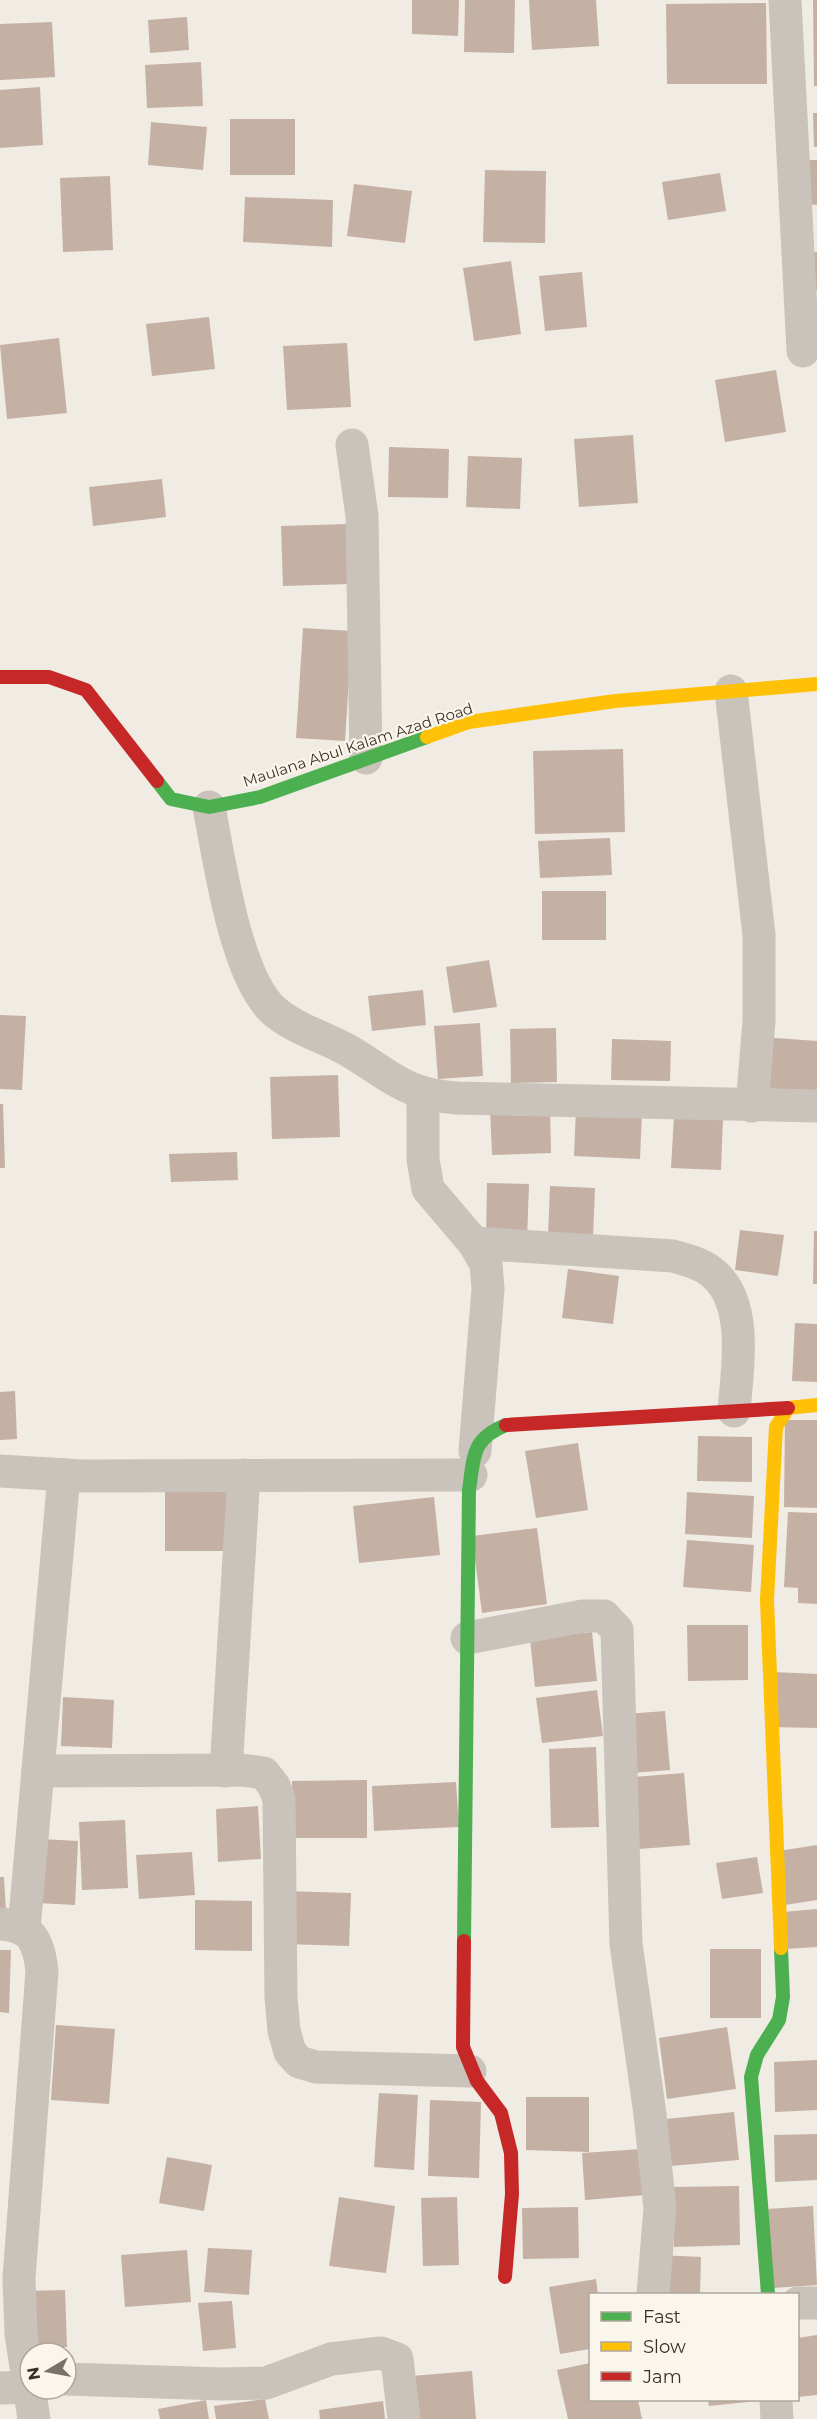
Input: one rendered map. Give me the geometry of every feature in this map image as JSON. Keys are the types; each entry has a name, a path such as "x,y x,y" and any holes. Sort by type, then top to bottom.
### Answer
{"street":[{"path":"785,0 803,351"},
{"path":"352,445 362,516 366,759"},
{"name":"Maulana Abul Kalam Azad Road","path":"0,677 49,677 86,690 171,799 209,807 260,797 469,723 615,700 817,684"},
{"path":"731,691 759,935 759,1021 752,1106"},
{"path":"209,807 241,953 254,982 272,1009 292,1023 350,1052 384,1075 423,1093 457,1098 589,1099 752,1106 817,1106"},
{"path":"423,1093 423,1160 428,1189 474,1243 486,1264 488,1289 469,1490 462,2024 463,2047 470,2071 500,2110 509,2139 514,2182 505,2277"},
{"path":"474,1243 673,1256 696,1263 716,1275 728,1294 739,1333 735,1411"},
{"path":"473,1462 488,1432 511,1423 817,1405"},
{"path":"768,2293 751,2077 757,2055 779,2019 783,1997 767,1600 776,1427 788,1408"},
{"path":"0,1472 64,1475 244,1475 473,1462"},
{"path":"21,2341 19,2278 42,1971 39,1947 12,1926 38,1771 64,1475"},
{"path":"226,1771 244,1475"},
{"path":"467,1638 583,1616 604,1616 617,1630 626,1944 652,2125 660,2208 653,2293"},
{"path":"38,1771 264,1773 274,1786 279,1799 281,1997 284,2031 290,2052 299,2062 316,2067 470,2071"},
{"path":"799,2303 817,2303"},
{"path":"78,2379 222,2384 266,2382 331,2359 381,2353 397,2359 404,2419"},
{"path":"28,2401 34,2419"},
{"path":"776,2401 777,2419"}],"building":[{"path":"412,0 459,0 458,36 412,34"},
{"path":"465,0 515,0 514,53 464,52"},
{"path":"529,0 596,0 599,46 532,50"},
{"path":"813,0 817,0 817,86 814,86"},
{"path":"766,3 767,84 667,84 666,4"},
{"path":"187,17 189,50 150,53 148,20"},
{"path":"52,22 55,77 0,80 0,24"},
{"path":"201,62 203,106 147,108 145,65"},
{"path":"40,87 43,145 0,148 0,90"},
{"path":"813,113 817,113 817,147 814,147"},
{"path":"230,119 295,119 295,175 230,175"},
{"path":"151,122 207,127 203,170 148,165"},
{"path":"804,160 817,160 817,205 804,204"},
{"path":"485,170 546,171 545,243 483,242"},
{"path":"720,173 726,211 668,220 662,182"},
{"path":"110,176 113,250 63,252 60,178"},
{"path":"354,184 412,191 405,243 347,236"},
{"path":"245,197 333,200 332,247 243,242"},
{"path":"812,252 817,252 817,291 815,291"},
{"path":"511,261 521,334 474,341 463,268"},
{"path":"582,272 587,327 545,331 539,276"},
{"path":"209,317 215,369 152,376 146,324"},
{"path":"59,338 67,413 7,419 0,345"},
{"path":"347,343 351,407 287,410 283,346"},
{"path":"776,370 786,432 725,442 715,380"},
{"path":"633,435 638,503 579,507 574,439"},
{"path":"389,447 449,449 448,498 388,497"},
{"path":"468,456 522,458 520,509 466,507"},
{"path":"162,479 166,517 93,526 89,487"},
{"path":"347,524 349,584 283,586 281,526"},
{"path":"303,628 352,631 345,741 296,738"},
{"path":"623,749 625,832 535,834 533,751"},
{"path":"610,838 612,875 540,878 538,841"},
{"path":"542,891 606,891 606,940 542,940"},
{"path":"489,960 497,1007 453,1013 446,967"},
{"path":"423,990 426,1025 372,1031 368,996"},
{"path":"0,1015 26,1016 22,1090 0,1089"},
{"path":"480,1023 483,1076 438,1079 434,1026"},
{"path":"556,1028 557,1082 511,1083 510,1029"},
{"path":"761,1037 817,1041 817,1093 756,1087"},
{"path":"612,1039 671,1041 670,1081 611,1080"},
{"path":"338,1075 340,1137 272,1139 270,1077"},
{"path":"0,1104 3,1104 5,1168 0,1168"},
{"path":"550,1107 551,1153 492,1155 490,1108"},
{"path":"576,1108 642,1111 640,1159 574,1156"},
{"path":"674,1116 723,1118 721,1170 671,1168"},
{"path":"237,1152 238,1180 171,1182 169,1154"},
{"path":"487,1183 529,1184 527,1241 486,1240"},
{"path":"550,1186 595,1188 593,1239 548,1237"},
{"path":"740,1230 784,1235 778,1276 735,1270"},
{"path":"814,1231 817,1231 817,1284 813,1284"},
{"path":"568,1269 619,1276 613,1324 562,1318"},
{"path":"795,1323 817,1324 817,1382 792,1381"},
{"path":"15,1391 17,1439 0,1440 0,1392"},
{"path":"785,1420 817,1420 817,1508 784,1507"},
{"path":"698,1436 752,1437 752,1482 697,1481"},
{"path":"578,1443 588,1510 536,1518 525,1451"},
{"path":"165,1485 229,1485 229,1551 165,1551"},
{"path":"687,1492 754,1496 752,1538 685,1534"},
{"path":"434,1497 440,1555 359,1563 353,1506"},
{"path":"788,1512 817,1513 817,1604 798,1603 798,1588 784,1587"},
{"path":"537,1528 547,1604 482,1613 472,1536"},
{"path":"687,1540 754,1545 751,1592 683,1587"},
{"path":"687,1625 748,1625 748,1680 688,1681"},
{"path":"592,1632 597,1681 535,1687 530,1638"},
{"path":"773,1672 817,1674 817,1728 772,1727"},
{"path":"597,1690 603,1736 542,1743 536,1698"},
{"path":"63,1697 114,1700 112,1748 61,1746"},
{"path":"665,1711 670,1770 632,1773 626,1714"},
{"path":"596,1747 599,1827 551,1828 549,1749"},
{"path":"684,1773 690,1845 639,1849 633,1777"},
{"path":"367,1780 367,1838 293,1838 292,1781"},
{"path":"456,1782 459,1827 374,1831 372,1786"},
{"path":"258,1806 261,1859 218,1862 216,1809"},
{"path":"125,1820 128,1888 82,1890 79,1822"},
{"path":"41,1839 78,1841 75,1905 38,1903"},
{"path":"817,1845 817,1900 785,1905 778,1851"},
{"path":"192,1852 195,1895 139,1899 136,1855"},
{"path":"757,1857 763,1893 722,1899 716,1863"},
{"path":"0,1877 4,1877 6,1913 0,1913"},
{"path":"285,1891 351,1893 349,1946 284,1944"},
{"path":"195,1900 252,1901 252,1951 195,1950"},
{"path":"817,1909 817,1947 786,1949 782,1912"},
{"path":"710,1949 761,1949 761,2018 710,2018"},
{"path":"0,1950 11,1950 9,2013 0,2012"},
{"path":"56,2025 115,2029 109,2104 51,2100"},
{"path":"727,2027 736,2089 667,2099 659,2038"},
{"path":"817,2060 817,2110 775,2112 774,2062"},
{"path":"379,2093 418,2095 414,2170 374,2167"},
{"path":"526,2097 589,2097 589,2152 526,2150"},
{"path":"430,2100 481,2102 479,2178 428,2176"},
{"path":"734,2112 739,2160 671,2166 666,2119"},
{"path":"817,2134 817,2180 775,2182 774,2135"},
{"path":"641,2149 645,2195 585,2200 582,2153"},
{"path":"167,2157 212,2165 204,2211 159,2203"},
{"path":"739,2186 740,2245 674,2247 673,2187"},
{"path":"339,2197 395,2206 386,2273 329,2266"},
{"path":"457,2197 459,2265 423,2266 421,2198"},
{"path":"813,2206 817,2285 773,2288 767,2209"},
{"path":"578,2207 579,2258 523,2259 522,2208"},
{"path":"208,2248 252,2250 249,2295 204,2292"},
{"path":"187,2250 191,2302 125,2307 121,2255"},
{"path":"658,2255 701,2257 700,2293 657,2293"},
{"path":"596,2279 598,2293 589,2293 589,2349 560,2354 549,2287"},
{"path":"65,2290 67,2341 30,2341 28,2291"},
{"path":"232,2301 236,2348 203,2351 198,2303"},
{"path":"817,2335 817,2395 799,2397 799,2338"},
{"path":"589,2363 589,2401 638,2401 642,2419 568,2419 557,2370"},
{"path":"472,2371 476,2419 415,2419 411,2376"},
{"path":"265,2399 269,2419 216,2419 214,2406"},
{"path":"206,2400 209,2419 160,2419 158,2409"},
{"path":"383,2401 385,2419 320,2419 319,2410"},
{"path":"708,2401 757,2401 709,2406"}],"traffic: fast":[{"path":"157,781 171,799 209,807 260,797 427,737"},
{"path":"464,1941 469,1490 476,1450 486,1436 506,1425"},
{"path":"768,2293 751,2077 757,2055 779,2020 783,1997 781,1948"}],"traffic: slow":[{"path":"427,737 469,722 615,701 817,684"},
{"path":"781,1948 767,1600 776,1427 788,1408 817,1405"}],"traffic: jam":[{"path":"0,677 49,677 86,690 157,781"},
{"path":"506,1425 788,1408"},
{"path":"464,1941 463,2047 477,2081 501,2113 511,2153 512,2194 505,2277"}]}
